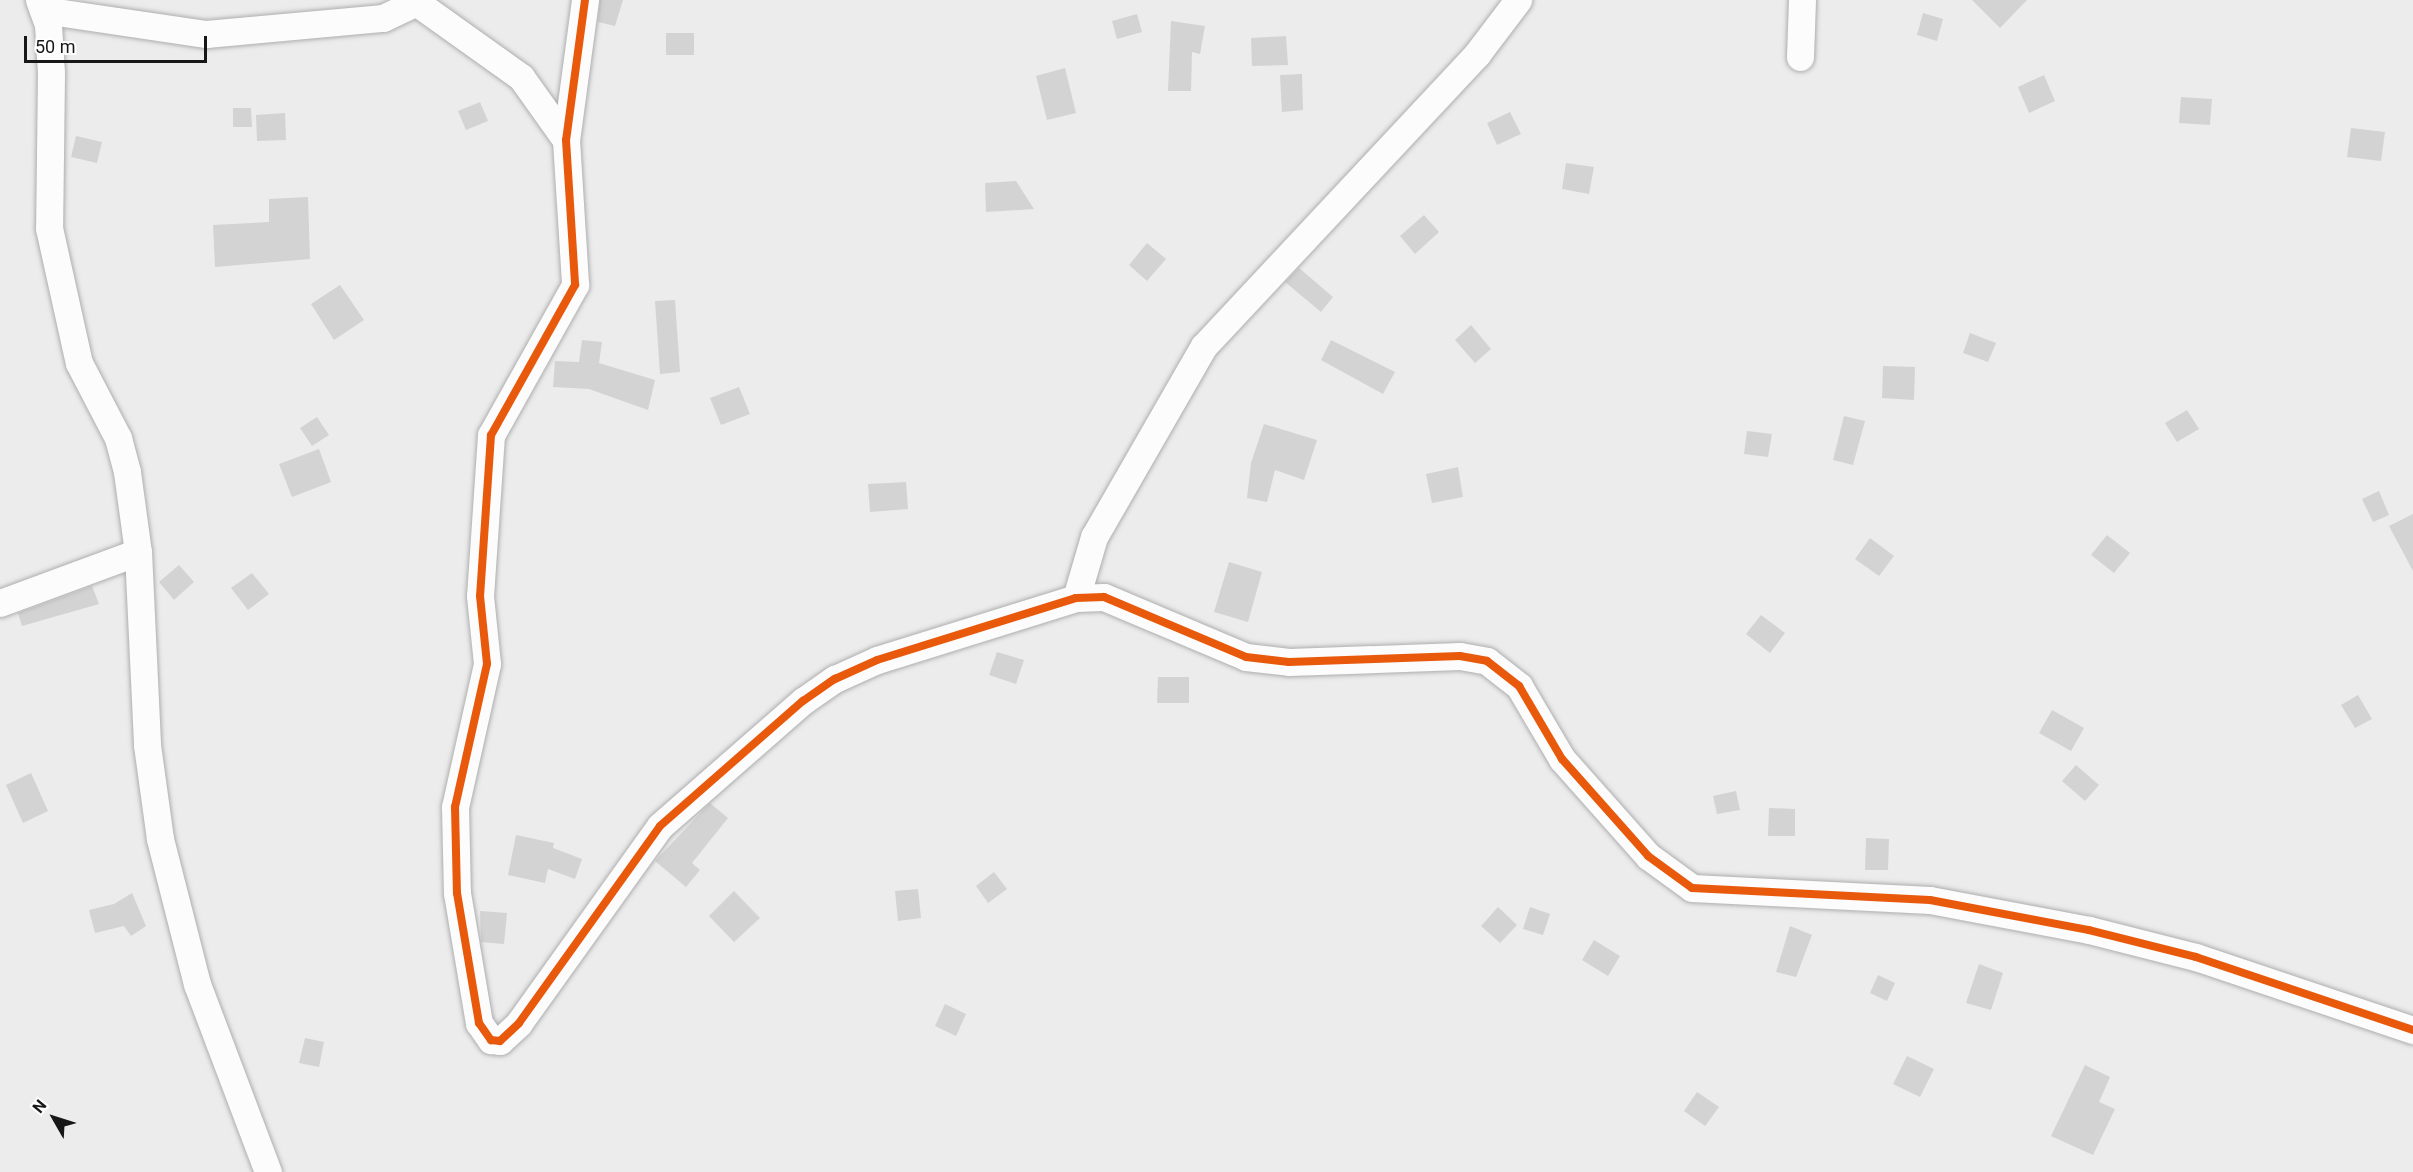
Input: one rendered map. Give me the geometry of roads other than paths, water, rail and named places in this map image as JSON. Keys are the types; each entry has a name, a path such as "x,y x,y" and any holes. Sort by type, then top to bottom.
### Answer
{"street":[{"path":"585,0 566,140 575,285 491,435 480,596 487,664 455,807 457,893 479,1023 491,1040 500,1041 519,1023 660,826 803,701 835,679 877,660 1076,598 1104,597 1246,657 1289,662 1460,656 1487,662 1519,686 1562,759 1648,856 1692,888 1930,900 2089,930 2196,957 2413,1030"},
{"path":"1076,598 1094,537 1204,346 1477,54 1518,0"},
{"path":"1800,57 1802,0"},
{"path":"267,1172 197,984 160,839 147,745 138,552 128,472 118,438 79,363 55,258 47,185 50,49 41,5 206,34 383,18 416,2 521,77 566,140"},
{"path":"0,603 138,552"}]}
